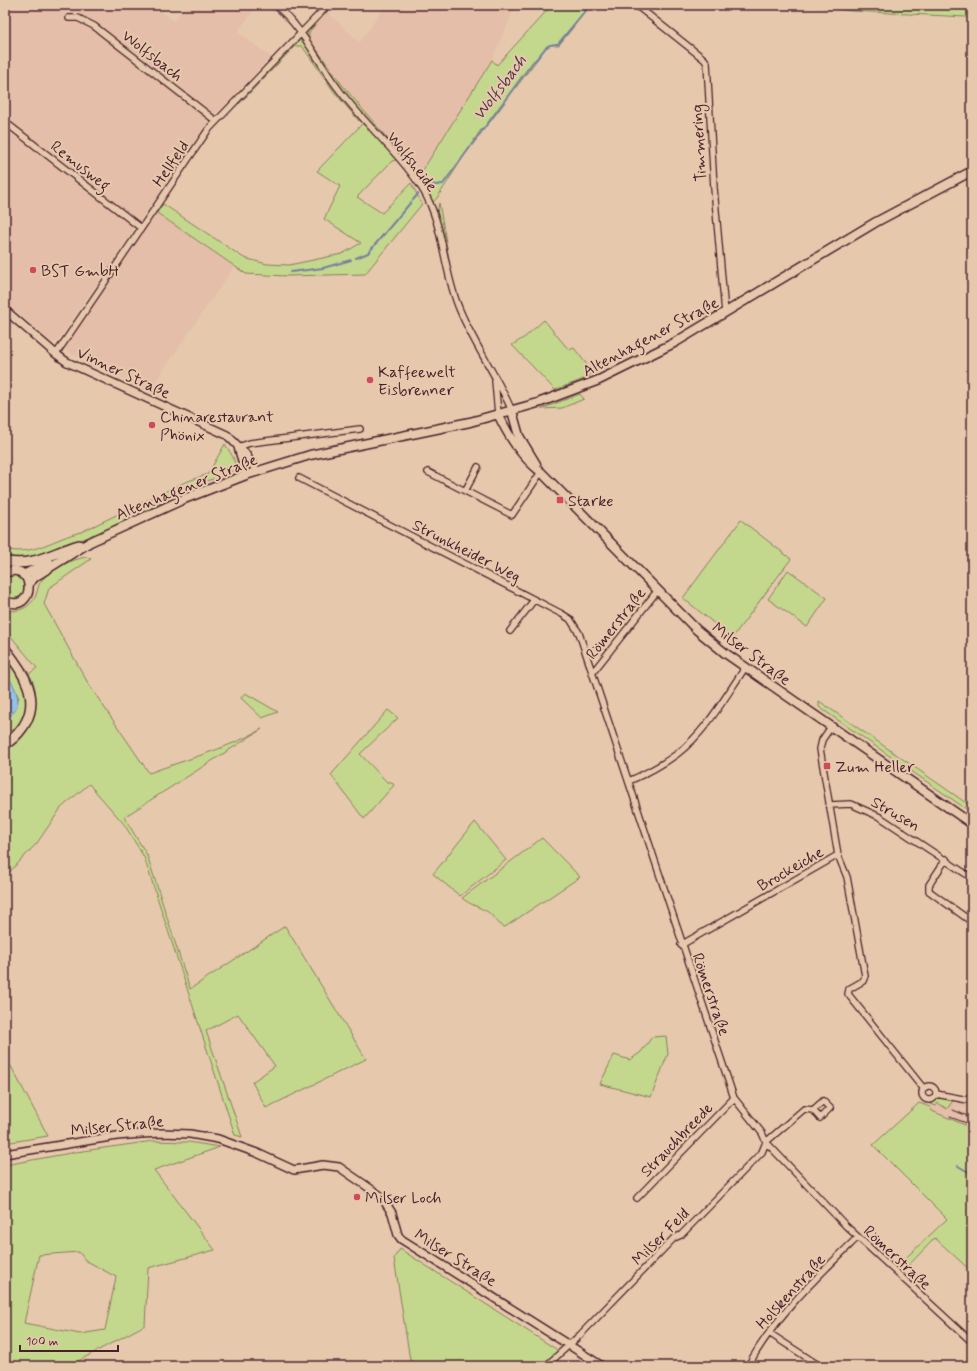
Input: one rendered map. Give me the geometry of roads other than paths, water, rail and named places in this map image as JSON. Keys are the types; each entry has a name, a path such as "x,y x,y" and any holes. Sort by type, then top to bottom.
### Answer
{"main road":[{"name":"Altenhagener Straße","path":"29,583 36,576 90,542 184,499 246,475 310,454 470,422 512,411 580,388 621,370 674,343 889,215 972,171"},
{"name":"Milser Straße","path":"512,411 519,436 541,472"},
{"name":"Milser Straße","path":"498,414 514,444 526,460 541,472 697,630 745,668 972,824"},
{"name":"Altenhagener Straße","path":"23,575 79,544 90,542"},
{"path":"5,561 22,564 37,562 64,549 79,544"},
{"path":"5,573 15,571 23,575 29,583 28,593 20,602 14,603 5,601"},
{"path":"5,649 26,677 31,693 31,706 26,722 18,734 6,747"}],"street":[{"name":"Wolfsheide","path":"276,5 300,32 338,89 411,174 422,190 433,209 457,303 495,378 506,395 512,411"},
{"name":"Hellfeld","path":"56,354 208,130 300,32 328,5"},
{"name":"Timmering","path":"636,5 707,63 714,188 724,313"},
{"name":"Wolfsbach","path":"69,18 78,18 94,26 216,121"},
{"name":"Remusweg","path":"5,122 141,228"},
{"name":"Vinner Straße","path":"5,310 67,362 220,431 226,435 250,460 257,472"},
{"name":"Wolfsheide","path":"495,378 498,414"},
{"path":"246,475 238,447 250,443 360,429"},
{"path":"465,491 478,467"},
{"path":"428,472 512,515 541,472"},
{"name":"Strunkheider Weg","path":"299,478 566,616 575,625 593,672"},
{"name":"Römerstraße","path":"658,590 593,672 682,945 734,1098 762,1133 766,1142 858,1237 972,1342"},
{"path":"510,631 534,600"},
{"path":"629,782 665,762 688,745 707,723 745,668"},
{"name":"Brockeiche","path":"682,945 838,855 820,749 822,740 831,727"},
{"name":"Strusen","path":"829,805 851,804 862,808 904,832 972,878"},
{"path":"838,855 847,877 864,976 863,981 849,989 848,994 924,1089"},
{"path":"946,859 929,885 929,891 972,922"},
{"path":"936,1094 933,1099 927,1100 922,1095 924,1089 928,1086 932,1087 936,1094 968,1100 972,1093"},
{"name":"Strauchbreede","path":"636,1198 734,1098"},
{"name":"Milser Feld","path":"546,1366 762,1152 766,1142 804,1109 813,1110"},
{"name":"Milser Straße","path":"5,1154 117,1136 162,1132 190,1134 218,1139 257,1152 294,1170 323,1165 339,1167 380,1196 392,1213 398,1235 401,1239 602,1366"},
{"name":"Holskenstraße","path":"748,1366 760,1344 806,1288 858,1237"},
{"path":"769,1333 820,1366"}],"water":[{"path":"5,672 15,688 18,700 15,711 10,716 5,715"}],"waterway":[{"name":"Wolfsbach","path":"431,184 443,184 533,62 546,47 549,45 558,44 590,5"},
{"name":"Wolfsbach","path":"413,200 418,194"},
{"name":"Wolfsbach","path":"356,258 368,253 411,202"},
{"name":"Wolfsbach","path":"291,272 323,268 351,260"},
{"path":"958,1166 972,1174"}],"tram line":[{"path":"953,1110 972,1118"},
{"path":"950,1117 972,1125"}],"place":[{"name":"BST GmbH","path":"33,270"},
{"name":"Kaffeewelt Eisbrenner","path":"370,380"},
{"name":"Chinarestaurant Phönix","path":"152,425"},
{"name":"Starke","path":"560,500"},
{"name":"Zum Heller","path":"827,766"},
{"name":"Milser Loch","path":"357,1197"}]}
